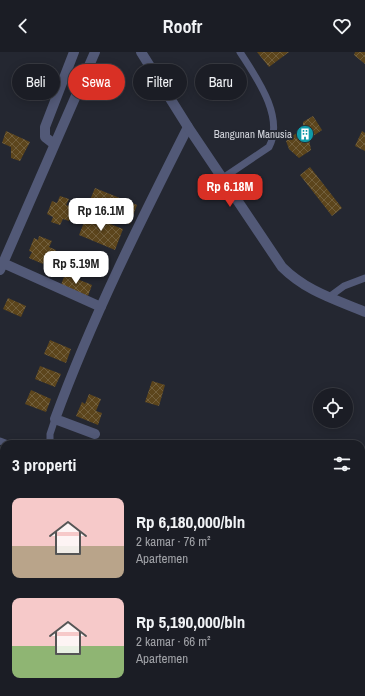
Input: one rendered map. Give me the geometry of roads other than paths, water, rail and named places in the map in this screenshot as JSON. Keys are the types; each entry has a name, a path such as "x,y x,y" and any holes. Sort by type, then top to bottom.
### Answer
{"street":[{"path":"54,144 45,137 44,127 74,52"},
{"path":"95,52 4,252 1,266 101,307"},
{"path":"141,52 188,127 282,267 298,281 329,297 365,312"},
{"path":"94,434 55,419 101,307 153,196 188,127"}],"lane":[{"path":"223,178 269,146 272,140 273,132 270,105 240,52"},
{"path":"329,297 344,286 365,278"},
{"path":"50,440 50,434 55,419"}],"place":[{"name":"Bangunan Manusia","path":"305,134"}]}
